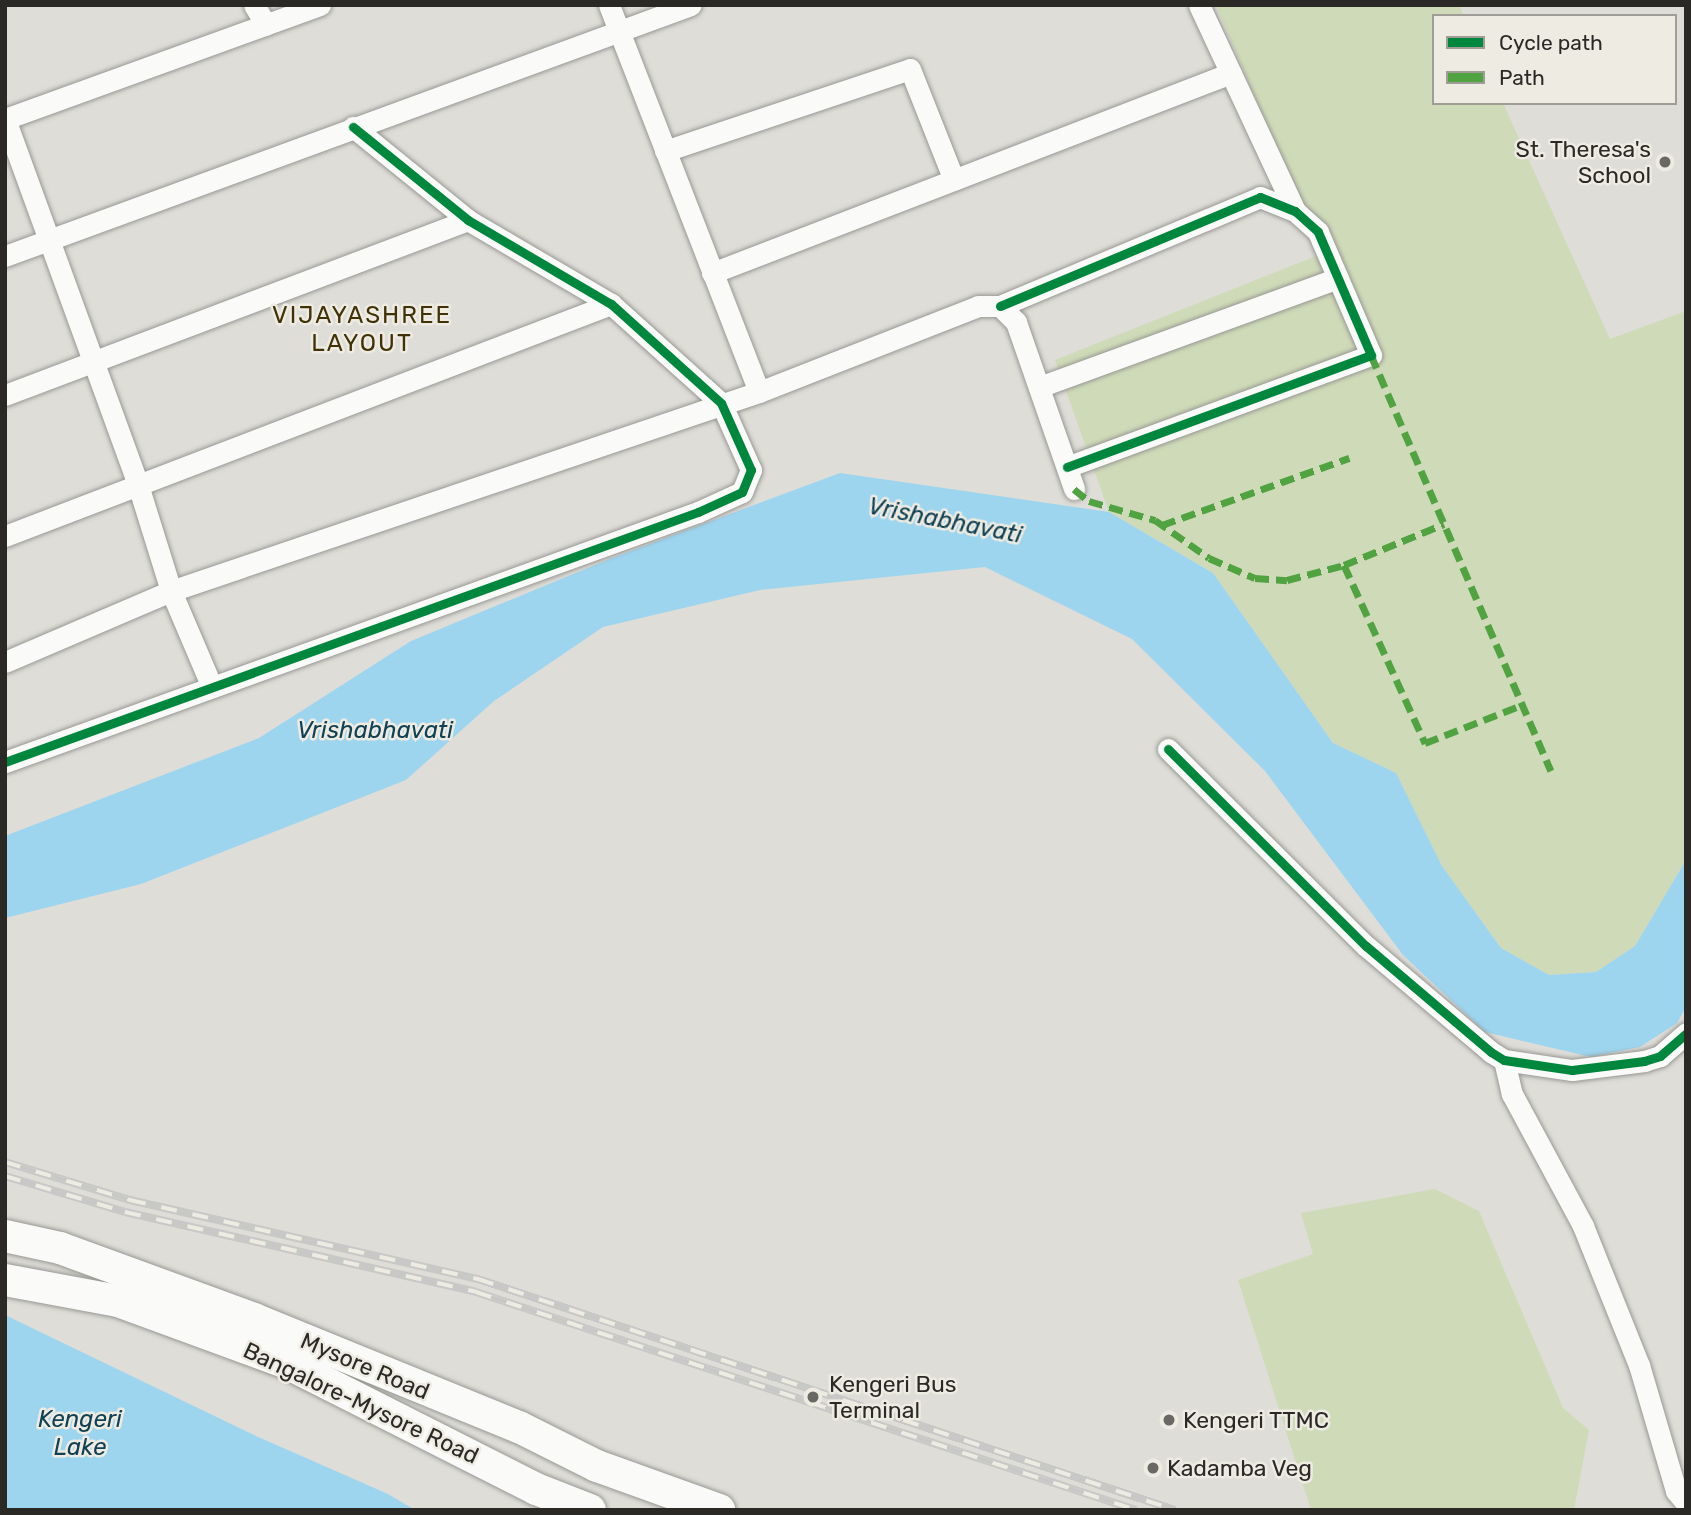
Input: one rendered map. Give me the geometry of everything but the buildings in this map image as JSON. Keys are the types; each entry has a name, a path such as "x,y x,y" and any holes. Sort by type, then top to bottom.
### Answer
{"highway":[{"name":"Mysore Road","path":"5,1236 60,1248 254,1319 519,1427 597,1466 719,1510"},
{"name":"Bangalore-Mysore Road","path":"5,1280 118,1301 285,1362 536,1489 590,1510"}],"street":[{"path":"254,5 266,25"},
{"path":"212,687 171,591 138,485 5,119 320,5"},
{"path":"609,5 759,392"},
{"path":"5,256 617,29 691,5"},
{"path":"1199,5 1295,211"},
{"path":"665,151 911,69 954,180"},
{"path":"712,273 1231,73"},
{"path":"5,762 698,512 742,492 751,470 721,403 611,304 468,220 354,127"},
{"path":"5,662 171,591 759,392 978,306 1000,306 1260,197 1295,211 1318,232 1371,355 1067,467"},
{"path":"5,395 468,220"},
{"path":"1039,387 1338,278"},
{"path":"5,536 611,304"},
{"path":"1000,306 1016,322 1074,489"},
{"path":"1168,749 1366,946 1504,1060 1572,1070 1644,1061 1660,1056 1686,1033"},
{"path":"1504,1060 1512,1094 1583,1226 1639,1365 1676,1491 1686,1503"}],"green space":[{"path":"1216,5 1459,5 1463,14 1432,14 1432,105 1504,105 1610,339 1686,311 1686,860 1635,946 1596,972 1549,975 1501,948 1442,866 1396,774 1333,743 1213,573 1109,512 1055,360 1321,254"},
{"path":"1435,1189 1479,1211 1563,1408 1589,1430 1574,1510 1311,1510 1238,1280 1313,1254 1301,1213"}],"water":[{"name":"Vrishabhavati","path":"840,473 1109,512 1213,573 1333,743 1396,773 1442,866 1501,948 1549,975 1596,972 1635,946 1686,860 1686,1007 1677,1023 1640,1047 1591,1057 1485,1032 1403,955 1265,771 1132,639 985,567 760,590 603,627 494,701 406,780 141,884 5,918 5,836 259,738 411,641 612,558"},
{"name":"Kengeri Lake","path":"5,1315 256,1436 388,1494 415,1510 5,1510"}],"railway":[{"path":"5,1162 130,1200 478,1279 1175,1510"},
{"path":"5,1176 125,1212 476,1292 1136,1510"}],"marked path":[{"path":"1371,355 1551,771"},
{"path":"1162,525 1349,458"},
{"path":"1074,489 1089,501 1155,520 1209,558 1255,578 1287,580 1344,565 1444,524"},
{"path":"1344,565 1425,743 1522,705"}],"cycle path":[{"path":"5,762 698,512 742,492 751,470 721,403 611,304 468,220 353,127"},
{"path":"1000,306 1260,197 1295,211 1318,232 1371,355 1067,467"},
{"path":"1168,749 1366,946 1491,1052 1504,1060 1572,1070 1644,1061 1660,1056 1686,1033"}],"place":[{"name":"St. Theresa's School","path":"1665,162"},
{"name":"Kengeri Bus Terminal","path":"813,1397"},
{"name":"Kengeri TTMC","path":"1169,1420"},
{"name":"Kadamba Veg","path":"1153,1468"}],"district":[{"name":"VIJAYASHREE LAYOUT","path":"362,330"}]}
